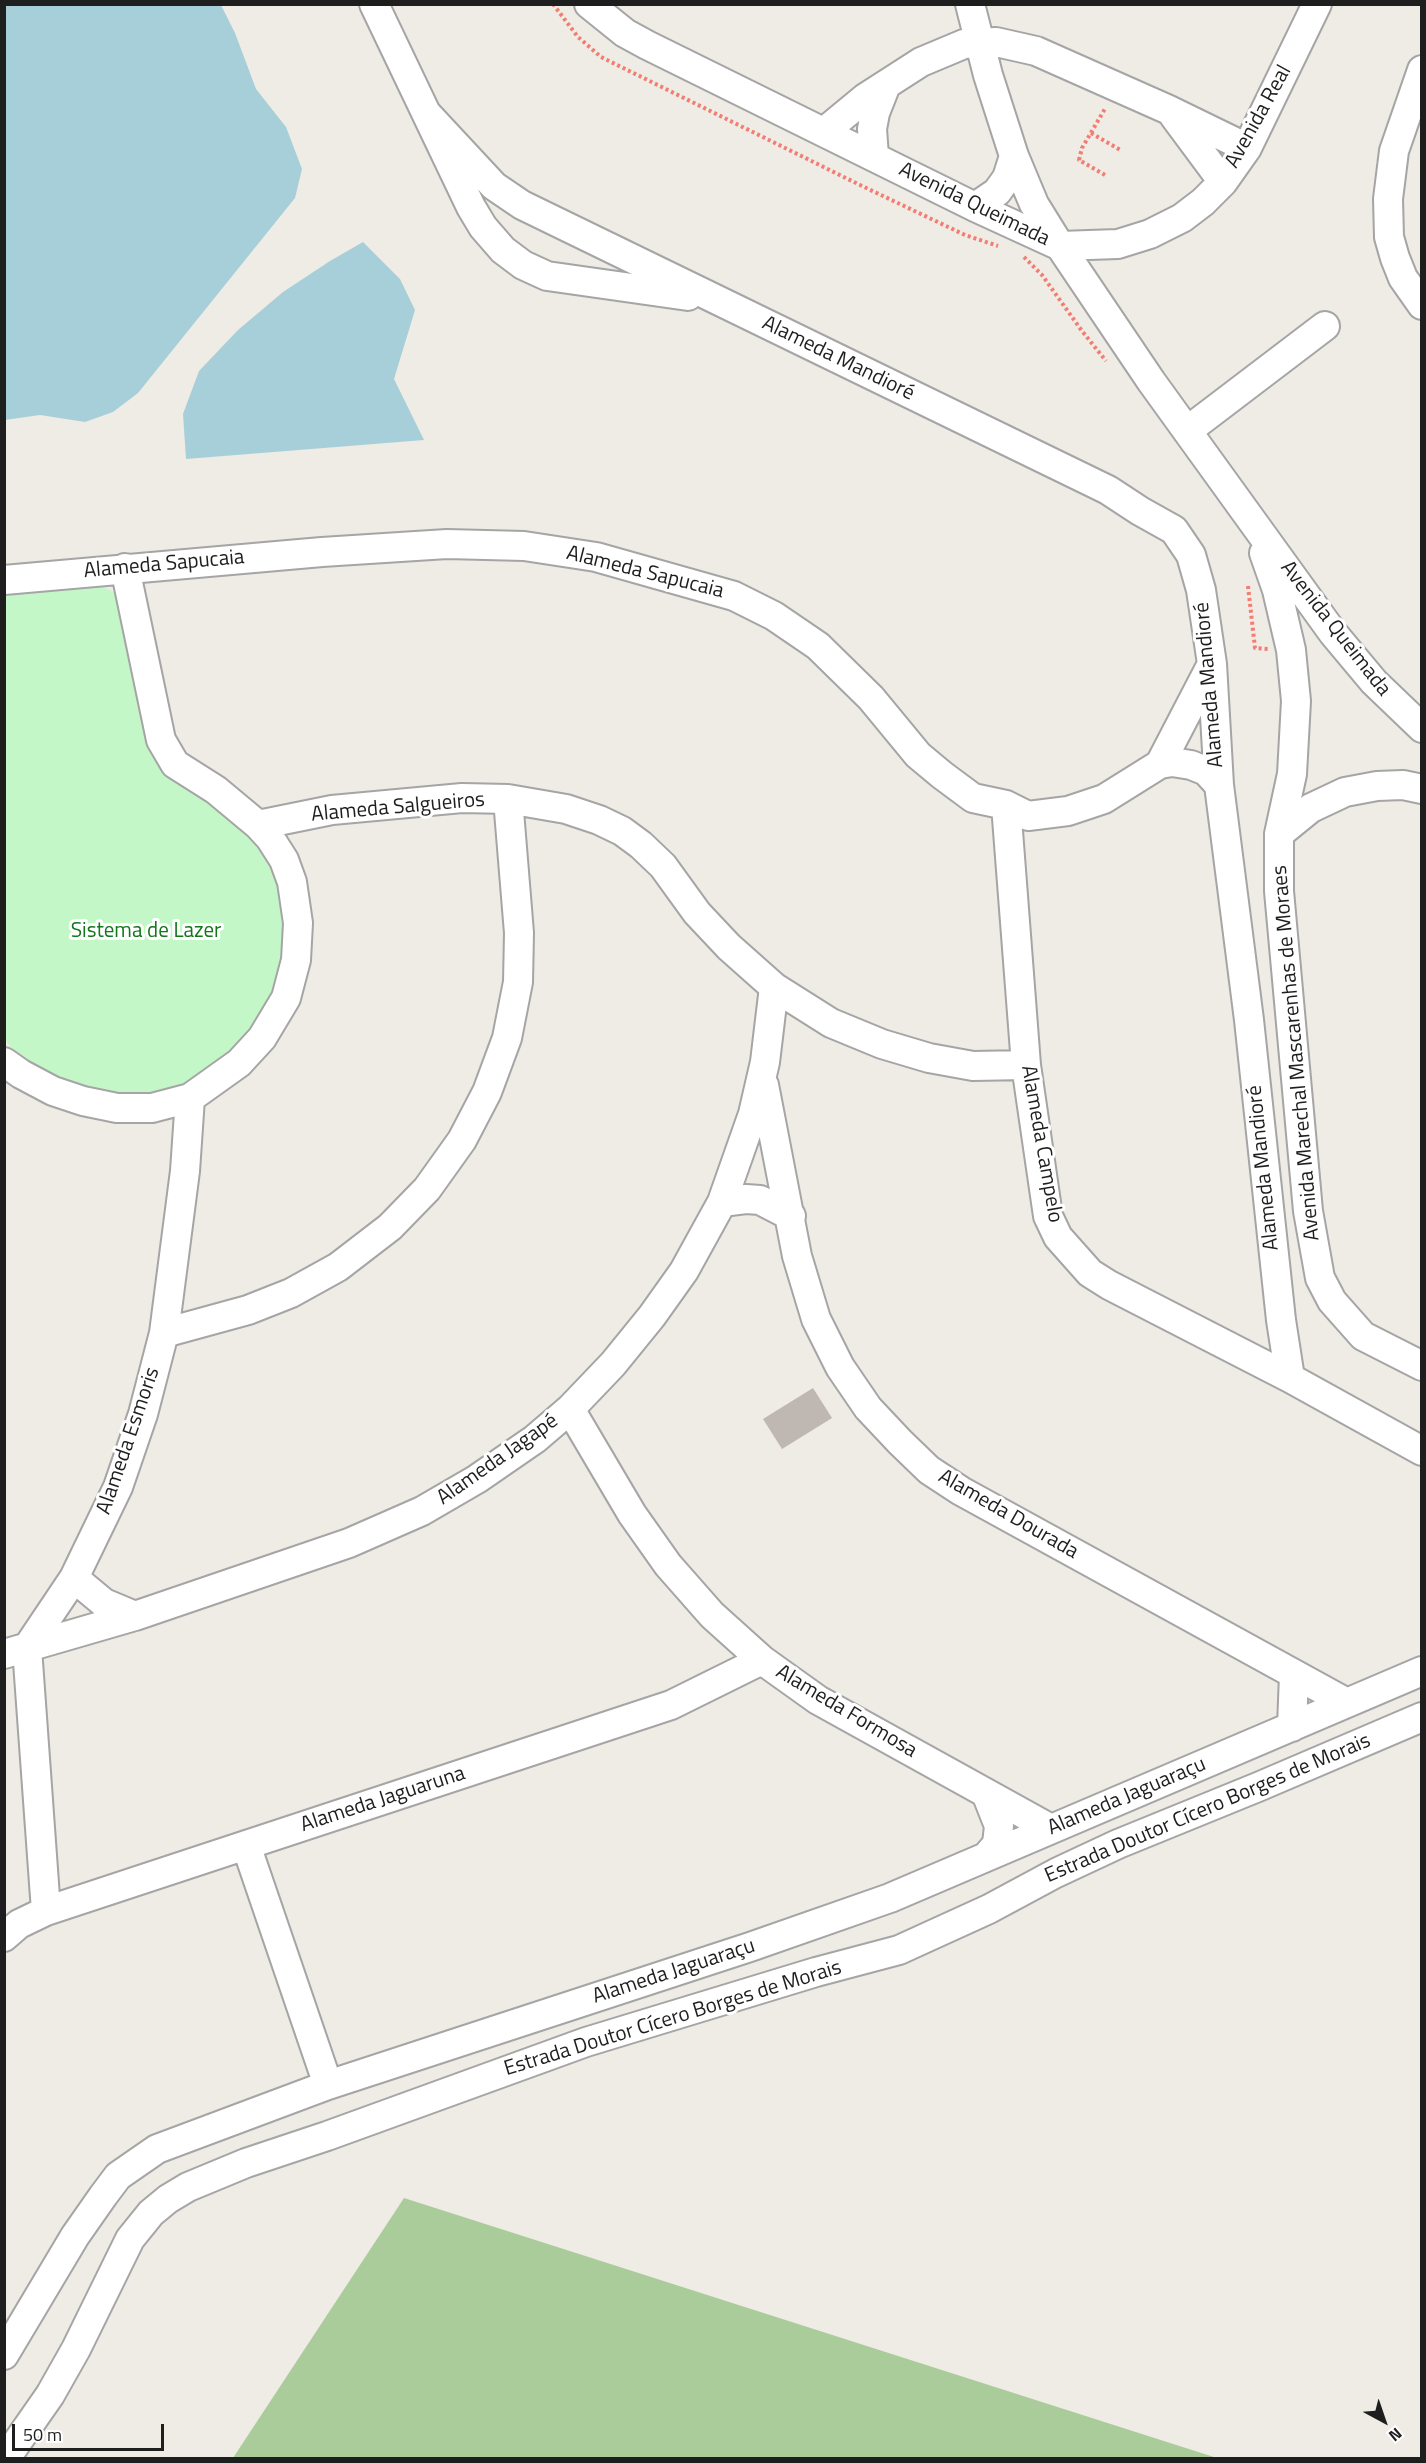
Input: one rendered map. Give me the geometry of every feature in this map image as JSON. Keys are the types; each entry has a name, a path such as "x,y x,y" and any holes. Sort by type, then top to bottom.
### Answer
{"street":[{"name":"Alameda Mandioré","path":"374,4 471,207 483,227 503,250 523,265 547,276 717,300"},
{"path":"970,4 987,75 1014,156 1034,204 1060,246"},
{"name":"Avenida Real","path":"1060,246 1118,244 1150,234 1182,218 1203,202 1222,182 1247,148 1317,4"},
{"name":"Avenida Queimada","path":"600,7 625,33 647,45 975,207 1060,246 1094,299 1333,633 1374,682 1422,728"},
{"path":"825,131 858,103 938,53 952,47 979,41 996,42 1036,51 1169,110 1247,148"},
{"path":"987,75 1014,57 1036,51"},
{"path":"938,53 958,57 987,75"},
{"path":"1422,70 1394,151 1388,199 1389,237 1395,258 1403,278 1422,305"},
{"path":"874,156 872,129 875,113 886,85"},
{"path":"1169,110 1222,182"},
{"name":"Alameda Mandioré","path":"427,114 494,186 532,210 1108,490 1140,512 1174,530 1191,555 1201,590 1212,664 1219,785 1249,1020 1281,1320 1290,1378"},
{"path":"975,207 998,192 1007,178 1014,156"},
{"path":"471,207 480,194 494,186"},
{"path":"1094,299 1095,279 1101,257 1118,244"},
{"path":"615,285 625,255"},
{"path":"1187,430 1325,326"},
{"name":"Avenida Queimada","path":"1254,525 1277,590 1289,643 1296,725 1292,774 1279,834"},
{"name":"Alameda Sapucaia","path":"4,580 125,568 447,544 524,546 596,557 734,596 774,616 818,646 871,698 926,762 973,798 1006,805 1028,816 1068,811 1104,799 1160,764"},
{"path":"4,1062 53,1091 83,1101 117,1108 152,1108 190,1098 240,1063 262,1038 286,998 296,960 298,923 292,882 284,860 270,838 258,825 216,790 175,764 161,740 125,568"},
{"path":"1289,643 1333,633"},
{"path":"1160,764 1212,664"},
{"path":"1160,764 1172,762 1191,765 1206,771 1219,785"},
{"path":"1279,834 1311,808 1345,792 1377,786 1403,785 1422,789"},
{"name":"Alameda Salgueiros","path":"258,825 332,810 462,798 508,800 566,809 599,820 632,838 663,866 697,913 729,947 774,987 831,1023 882,1044 929,1058 973,1066 1026,1065"},
{"path":"164,1334 248,1310 291,1293 338,1267 390,1227 405,1212 427,1189 462,1140 488,1092 507,1038 518,982 519,933 508,800"},
{"name":"Alameda Campelo","path":"1006,805 1026,1065 1048,1216 1058,1237 1090,1273 1290,1378 1422,1451"},
{"name":"Avenida Marechal Mascarenhas de Moraes","path":"1279,834 1279,891 1308,1211 1320,1278 1332,1301 1363,1336 1422,1366"},
{"name":"Alameda Jagapé","path":"16,1651 135,1616 349,1543 422,1511 477,1479 535,1439 570,1409 613,1364 652,1317 684,1271 722,1202 753,1114 762,1075 774,987"},
{"name":"Alameda Dourada","path":"762,1075 797,1256 816,1319 840,1368 868,1408 929,1470 960,1491 1347,1703"},
{"name":"Alameda Esmoris","path":"16,1651 74,1578 118,1487 142,1414 164,1334 185,1171 190,1098"},
{"path":"722,1202 760,1200 790,1216"},
{"path":"1237,1352 1265,1336 1281,1320"},
{"name":"Alameda Formosa","path":"570,1409 632,1514 668,1565 712,1615 762,1660 818,1700 1051,1829"},
{"path":"74,1578 104,1603 135,1616"},
{"path":"16,1651 46,1911"},
{"name":"Alameda Jaguaruna","path":"9,1929 46,1911 672,1705 762,1660"},
{"name":"Alameda Jaguaraçu","path":"4,2355 75,2236 118,2176 157,2149 328,2085 750,1947 890,1898 1422,1671"},
{"path":"1292,1727 1294,1674"},
{"name":"Estrada Doutor Cícero Borges de Morais","path":"6,2458 50,2395 76,2349 130,2239 151,2213 188,2187 246,2163 586,2042 816,1972 899,1950 980,1914 1056,1873 1118,1844 1422,1717"},
{"path":"986,1793 999,1826 997,1844 986,1857"},
{"path":"246,1845 328,2085"}],"path":[{"path":"553,4 578,37 601,57 965,235 1003,248"},
{"path":"1105,175 1079,160 1082,148 1117,88"},
{"path":"1091,133 1122,151"},
{"path":"1022,254 1042,274 1082,332 1112,368"},
{"path":"1248,578 1255,648 1267,650 1289,643"}],"green space":[{"name":"Sistema de Lazer","path":"101,586 112,591 123,605 155,752 249,830 279,871 290,913 277,996 253,1037 213,1069 166,1096 126,1099 48,1075 14,1052 5,1039 5,595"},
{"path":"404,2198 1217,2458 233,2458"}],"water":[{"path":"5,4 221,5 235,33 256,89 286,127 302,169 295,198 138,393 113,412 85,422 40,415 5,420"},
{"path":"363,242 400,279 415,310 394,379 424,440 186,459 183,414 199,371 238,330 283,292"}],"building":[{"path":"813,1388 832,1418 782,1449 763,1419"}]}
